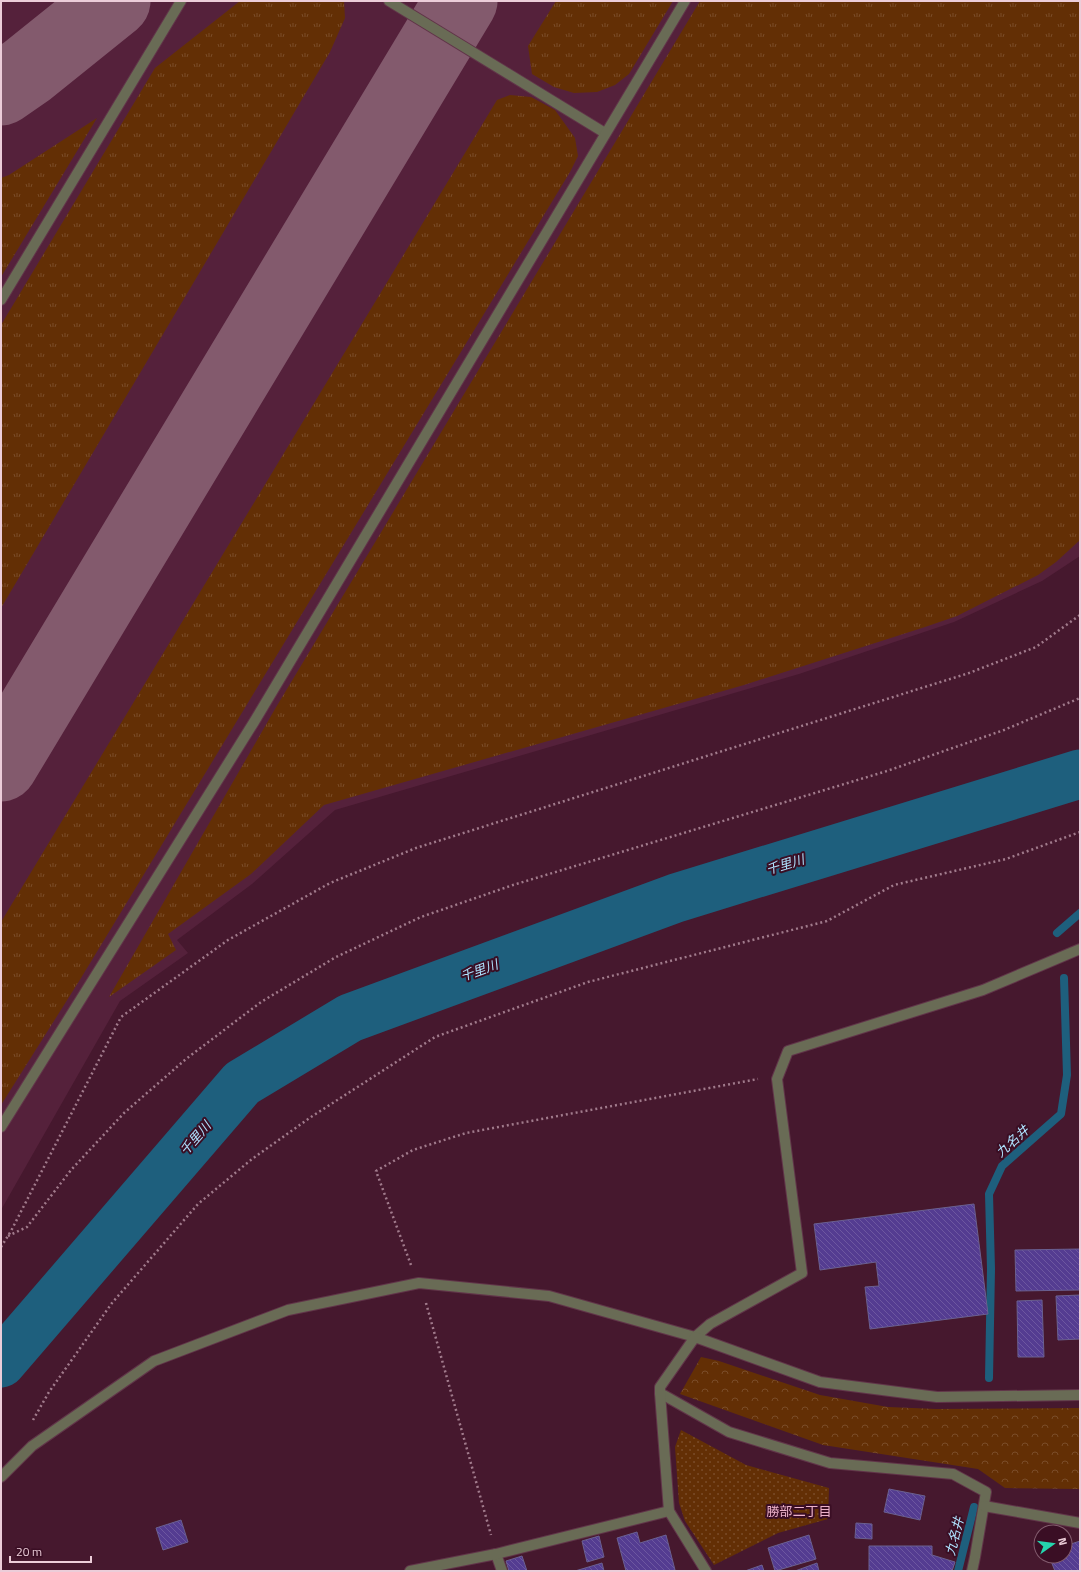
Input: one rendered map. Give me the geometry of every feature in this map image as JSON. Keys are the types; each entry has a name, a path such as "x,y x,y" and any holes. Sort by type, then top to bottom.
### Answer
{"street":[{"path":"1,300 180,1"},
{"path":"389,1 605,132"},
{"path":"1,1127 254,722 605,132 685,1"},
{"path":"706,1571 669,1511 660,1387 695,1337 710,1324 802,1273 777,1078 788,1051 983,990 1080,949"},
{"path":"1,1477 32,1446 154,1362 288,1310 419,1283 549,1296 695,1337 820,1382 936,1397 1080,1395"},
{"path":"660,1393 729,1432 830,1463 953,1474 986,1492 976,1557 972,1571"},
{"path":"984,1506 1080,1523"},
{"path":"410,1571 496,1554 669,1511"},
{"path":"496,1554 502,1571"}],"path":[{"path":"1,1246 8,1236 121,1017 228,940 330,883 416,848 969,673 1036,647 1080,615"},
{"path":"8,1236 27,1228 71,1170 119,1118 186,1059 261,1002 336,957 428,914 513,885 887,771 1004,730 1080,698"},
{"path":"31,1424 50,1392 112,1303 198,1204 252,1159 305,1122 435,1037 588,982 828,921 894,885 1006,859 1080,832"},
{"path":"496,1554 419,1283 376,1171 413,1150 466,1133 761,1078 777,1078"}],"shaded area":[{"path":"1,1 1080,1 1080,556 1042,581 954,622 799,674 335,810 252,884 177,940 188,953 120,1001 1,1210"}],"green space":[{"path":"240,1 344,1 345,18 330,52 1,608 1,325 155,68"},
{"path":"556,1 673,1 629,74 615,85 597,92 574,93 554,87 532,74 528,46"},
{"path":"700,1 1080,1 1080,540 1056,562 1038,575 957,616 744,685 324,805 251,874 168,934 176,950 109,997 275,709"},
{"path":"510,95 531,97 555,110 575,138 578,156 570,172 81,978 1,1105 1,922 497,100"},
{"path":"97,118 1,277 1,178 9,175"},
{"path":"701,1357 719,1361 820,1395 888,1407 936,1409 1080,1408 1080,1489 1005,1488 978,1469 823,1445 680,1394"},
{"path":"681,1430 746,1465 829,1488 828,1519 778,1533 714,1565 685,1521 679,1503 675,1447"}],"building":[{"path":"974,1204 988,1314 870,1329 865,1287 879,1286 876,1262 820,1270 814,1224"},
{"path":"1080,1249 1080,1290 1016,1291 1015,1250"},
{"path":"1080,1295 1080,1339 1058,1340 1056,1296"},
{"path":"1042,1300 1044,1357 1018,1357 1017,1301"},
{"path":"889,1489 925,1496 920,1520 884,1512"},
{"path":"181,1520 188,1542 163,1550 156,1528"},
{"path":"856,1523 872,1524 872,1539 855,1538"},
{"path":"637,1532 640,1543 666,1535 675,1570 626,1571 617,1538"},
{"path":"809,1535 816,1559 775,1571 768,1548"},
{"path":"599,1536 604,1557 587,1562 582,1541"},
{"path":"1080,1541 1080,1571 1055,1571 1052,1564 1073,1564 1073,1543"},
{"path":"869,1546 932,1546 932,1555 955,1562 952,1571 869,1571"},
{"path":"522,1556 527,1571 509,1571 506,1561"},
{"path":"602,1563 604,1571 575,1571"},
{"path":"817,1563 819,1571 795,1571"},
{"path":"762,1565 764,1571 745,1571"}],"waterway":[{"name":"千里川","path":"1,1363 242,1083 350,1018 676,898 1080,774"},
{"name":"九名井","path":"1057,933 1080,913"},
{"name":"九名井","path":"989,1378 991,1269 989,1194 1002,1166 1061,1114 1067,1075 1064,978"},
{"name":"九名井","path":"958,1571 974,1507"}],"taxiway":[{"path":"1,89 27,71 114,1"},
{"path":"1,765 461,1"}],"district":[{"name":"勝部二丁目","path":"799,1511"}]}
